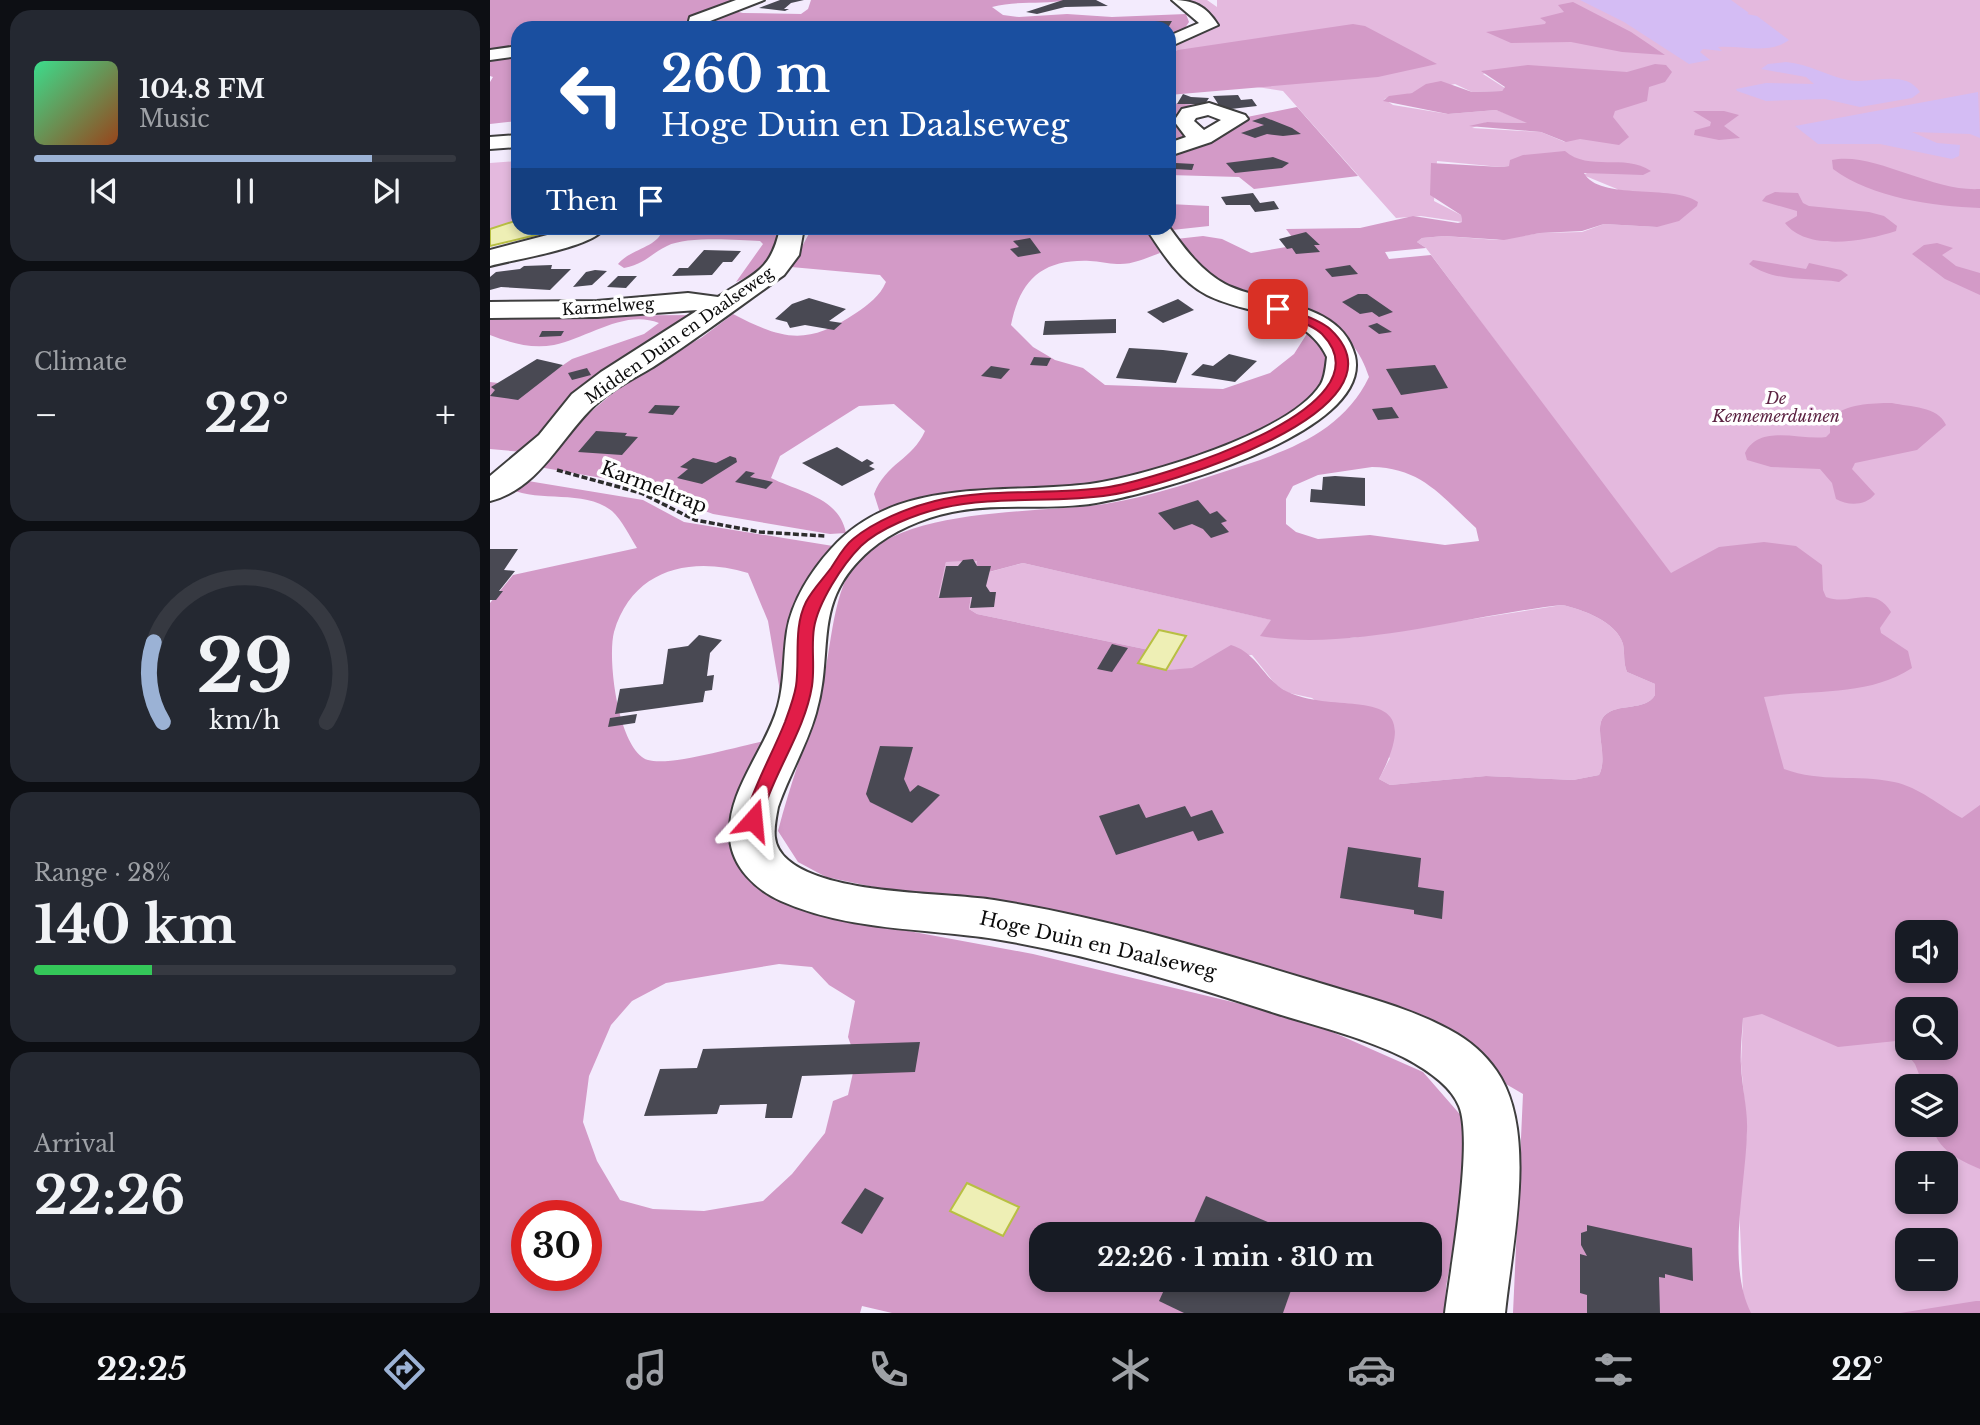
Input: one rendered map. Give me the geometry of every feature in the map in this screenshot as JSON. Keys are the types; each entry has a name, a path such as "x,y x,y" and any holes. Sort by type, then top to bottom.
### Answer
{"street":[{"path":"696,21 705,15 756,0"},
{"path":"1176,39 1209,25 1203,15 1180,0"},
{"path":"490,55 511,52"},
{"path":"1176,148 1204,138"},
{"path":"490,143 511,142"},
{"path":"490,258 578,235"},
{"name":"Midden Duin en Daalseweg","path":"490,491 526,465 592,392 761,282 787,255 791,235"},
{"name":"Hoge Duin en Daalseweg","path":"1163,235 1177,256 1209,286 1227,295 1296,315 1326,331 1340,354 1342,369 1337,385 1302,418 1267,439 1215,461 1146,482 1086,495 1018,496 936,505 882,526 856,543 813,603 806,629 804,687 793,722 759,797 751,839 757,858 772,871 808,893 848,904 967,915 1036,927 1201,967 1395,1030 1454,1060 1472,1080 1488,1107 1490,1154 1475,1313"},
{"path":"688,301 700,293 718,288 743,282 761,282"},
{"name":"Karmelweg","path":"490,310 597,309 688,301 725,306"}],"path":[{"name":"Karmeltrap","path":"526,465 590,477 640,493 695,520 730,528 828,536 856,543"}],"green space":[{"name":"De Kennemerduinen","path":"1189,0 1207,0 1217,7 1217,0 1980,0 1980,1313 1744,1313 1739,1207 1747,1130 1741,1064 1743,1018 1738,666 1426,248 1417,242 1422,238 1444,236 1497,240 1540,233 1582,232 1604,224 1657,227 1617,189 1583,175 1589,172 1612,173 1572,157 1501,167 1437,161 1434,201 1461,215 1462,222 1421,216 1396,218 1283,91 1176,75 1176,42 1211,30 1216,24 1214,18","holes":["1491,71 1565,142 1541,132 1472,128 1487,122 1527,123 1496,110 1448,114 1393,105 1384,99 1455,84 1472,92 1502,91 1505,88 1483,74"]},
{"path":"511,162 511,222 490,229 490,163"},
{"path":"977,561 975,576 1023,563 1272,620 1261,635 1351,638 1562,605 1589,613 1614,629 1623,644 1627,672 1655,684 1655,695 1645,703 1616,709 1604,716 1600,728 1602,768 1599,775 1573,780 1486,776 1390,785 1379,779 1390,758 1312,698 1289,693 1276,685 1252,655 1216,656 1192,669 1166,670 1149,650 977,614 969,609 971,597 937,597 946,562"}],"shaded area":[{"path":"490,0 743,0 691,16 686,21 511,21 511,48 490,51"},
{"path":"811,0 1068,0 992,7 1003,15 1019,17 1067,14 1112,17 1186,14 1189,22 1185,28 1176,32 1176,21 710,21 730,10 743,13 801,14 808,9"},
{"path":"1573,2 1631,32 1665,55 1622,52 1571,42 1511,43 1486,32 1545,24 1540,18 1564,12 1558,5"},
{"path":"1353,24 1365,26 1437,64 1378,77 1176,94 1178,50"},
{"path":"511,54 511,122 490,124 490,82 493,77 490,76 490,57"},
{"path":"1655,64 1666,65 1672,72 1665,82 1649,87 1647,101 1615,111 1613,117 1629,137 1619,145 1580,139 1566,142 1541,132 1469,126 1487,122 1527,123 1496,110 1448,114 1383,101 1389,96 1412,93 1426,84 1441,81 1472,92 1502,91 1505,87 1481,71 1528,65 1627,72"},
{"path":"1176,103 1200,105 1179,112 1177,118 1191,137 1176,142"},
{"path":"1297,107 1358,176 1254,189 1239,177 1176,175 1176,151 1242,118"},
{"path":"1693,111 1724,111 1739,115 1724,126 1740,138 1719,140 1694,135 1695,130 1710,126 1711,122"},
{"path":"1565,151 1585,160 1630,163 1651,171 1643,175 1584,173 1592,182 1605,187 1672,194 1698,202 1697,206 1679,221 1657,227 1604,224 1582,231 1540,233 1504,240 1444,236 1422,238 1417,242 1426,248 1385,252 1389,259 1431,255 1671,573 1719,547 1764,542 1796,546 1822,565 1823,590 1826,597 1869,597 1884,603 1891,612 1880,628 1881,633 1908,651 1912,668 1877,684 1859,688 1764,697 1784,769 1812,776 1903,784 1962,818 1980,805 1980,1169 1958,1158 1958,1151 1948,1151 1937,1137 1958,1137 1958,1074 1919,1074 1912,1060 1958,1060 1958,997 1895,997 1895,1041 1838,1047 1762,1014 1743,1018 1741,1060 1747,1131 1738,1248 1744,1293 1751,1313 1513,1313 1523,1094 1475,1066 964,906 826,877 798,862 778,831 824,680 836,610 846,578 854,566 875,547 903,532 935,523 971,516 1105,504 1195,481 1267,457 1302,442 1333,422 1359,394 1369,377 1357,351 1340,332 1319,319 1296,310 1224,287 1198,270 1176,239 1203,236 1222,239 1251,253 1298,245 1286,229 1360,228 1413,216 1458,223 1462,222 1461,215 1430,195 1431,163 1501,167 1509,166 1510,160 1523,155","holes":["1372,467 1404,472 1430,486 1476,528 1479,541 1445,545 1370,535 1318,539 1296,532 1286,524 1286,499 1293,486 1318,475","977,561 974,576 1023,563 1271,620 1260,636 1295,640 1371,636 1562,605 1589,613 1614,629 1623,644 1627,672 1655,684 1655,695 1645,703 1616,709 1604,716 1600,728 1602,768 1599,775 1573,780 1486,776 1390,785 1379,779 1392,747 1394,726 1387,714 1373,707 1309,699 1288,692 1273,681 1248,654 1231,645 1192,668 1166,670 1149,650 977,614 969,609 971,596 938,597 946,562"]},
{"path":"1832,160 1866,161 1942,184 1980,189 1980,208 1943,205 1884,194 1833,169"},
{"path":"1775,192 1798,193 1803,203 1809,206 1884,216 1897,226 1896,231 1853,241 1807,238 1785,223 1797,216 1797,211 1762,201"},
{"path":"1176,204 1209,206 1209,226 1176,230"},
{"path":"511,222 511,235 536,235 490,246 490,229"},
{"path":"660,235 777,235 774,248 761,268 736,282 763,244 760,241 687,241 667,246 632,266 624,268 618,264"},
{"path":"808,235 1151,235 1160,253 1139,261 1117,264 1073,261 1059,264 1036,275 1020,296 1011,325 1033,347 1055,360 1083,368 1105,385 1223,389 1270,373 1294,354 1308,332 1321,340 1338,375 1299,419 1161,473 881,516 874,494 879,484 920,441 925,431 894,404 859,406 780,456 771,478 827,503 842,521 846,533 830,534 713,514 630,483 539,467 573,427 640,370 701,338 733,314 781,334 809,335 839,324 856,313 880,292 886,282 880,275 791,267"},
{"path":"1937,243 1953,248 1942,255 1956,266 1980,273 1980,295 1945,279 1912,254 1924,245"},
{"path":"1753,260 1806,269 1809,263 1841,270 1848,275 1839,282 1781,277 1749,264"},
{"path":"703,315 591,382 566,401 523,452 490,449 490,382 531,387 572,359 644,334 659,323 646,320 619,322 554,345 529,346 490,335 490,316"},
{"path":"1892,403 1930,411 1937,414 1946,425 1917,450 1855,463 1852,469 1875,494 1862,503 1851,504 1836,499 1832,483 1820,469 1771,467 1747,460 1745,453 1760,438 1782,435 1826,437 1830,433 1830,418 1836,413 1859,405"},
{"path":"522,480 643,500 684,522 833,546 817,567 782,703 768,621 748,573 727,568 686,567 667,572 635,593 623,610 614,632 612,662 622,722 638,753 648,760 673,761 769,740 739,844 849,920 1033,954 1303,1019 1423,1072 1464,1119 1464,1186 1446,1287 1445,1313 892,1313 862,1306 860,1313 490,1313 490,603 513,575 637,548 616,515 601,504 576,498 522,493 510,489","holes":["779,964 812,967 829,985 855,1001 848,1037 856,1059 848,1095 833,1101 825,1133 792,1174 763,1201 704,1211 653,1209 620,1200 597,1161 583,1122 589,1076 611,1025 632,1001 666,983"]},
{"path":"1159,630 1186,636 1166,670 1138,663"},
{"path":"967,1183 1019,1207 1003,1236 950,1211"},
{"path":"1980,1301 1980,1313 1900,1313"}],"sand":[{"path":"1580,0 1731,0 1749,13 1747,14 1757,16 1789,40 1781,45 1764,48 1718,47 1722,51 1703,49 1700,52 1710,60 1689,64 1624,22"},
{"path":"1786,62 1848,80 1905,81 1920,92 1912,98 1860,107 1825,99 1766,101 1737,91 1736,89 1766,83 1814,84 1806,77 1761,69 1768,64"},
{"path":"1978,92 1980,138 1970,134 1912,132 1937,143 1960,145 1959,156 1952,159 1880,144 1818,144 1795,126"}],"building":[{"path":"780,0 804,0 791,3 785,11 759,8"},
{"path":"1063,0 1096,0 1108,6 1065,7 1037,14 1026,12"},
{"path":"1183,94 1209,98 1205,104 1177,104"},
{"path":"1238,95 1241,100 1252,99 1257,106 1222,110 1213,96"},
{"path":"1264,117 1301,134 1267,134 1255,138 1241,133 1264,125 1252,121"},
{"path":"1273,157 1289,163 1282,168 1235,173 1226,163"},
{"path":"1176,163 1194,164 1192,170 1176,169"},
{"path":"1253,193 1260,203 1274,201 1279,209 1255,212 1250,205 1226,205 1221,197"},
{"path":"1306,232 1320,245 1314,245 1320,252 1296,254 1292,248 1287,249 1279,239"},
{"path":"1030,238 1041,253 1018,257 1010,249 1019,247 1013,241"},
{"path":"704,250 741,251 732,262 723,262 712,275 672,276 679,268 688,268"},
{"path":"552,265 551,269 571,269 550,290 501,287 490,290 490,277 496,272 524,266"},
{"path":"1350,265 1358,274 1332,277 1325,269"},
{"path":"607,271 592,285 573,287 586,272"},
{"path":"618,276 637,276 626,288 607,287"},
{"path":"1358,294 1367,294 1393,312 1379,317 1372,312 1360,314 1342,302"},
{"path":"809,298 846,309 829,321 842,323 834,330 805,325 790,328 787,322 775,319 792,304"},
{"path":"1178,299 1194,310 1163,323 1147,312"},
{"path":"1116,319 1116,333 1043,335 1045,321"},
{"path":"1377,323 1392,332 1379,334 1368,326"},
{"path":"542,331 564,331 561,336 539,337"},
{"path":"1129,348 1188,353 1176,383 1116,378"},
{"path":"1229,354 1257,361 1235,382 1191,375 1203,364 1213,366"},
{"path":"1034,357 1051,358 1047,366 1030,365"},
{"path":"537,359 563,365 518,400 490,396 495,390 491,387"},
{"path":"1435,365 1448,388 1401,395 1386,369"},
{"path":"991,366 1010,369 1001,379 981,376"},
{"path":"587,368 591,375 572,380 568,373"},
{"path":"655,405 680,406 673,415 648,413"},
{"path":"1392,407 1399,418 1378,420 1372,409"},
{"path":"596,431 627,433 625,436 638,437 622,455 578,452"},
{"path":"837,447 862,462 867,459 874,463 869,466 875,469 842,486 802,463"},
{"path":"730,456 736,458 737,462 702,484 677,478 688,469 680,467 693,458 716,463"},
{"path":"746,471 755,473 750,477 773,482 766,489 735,482"},
{"path":"1323,477 1365,478 1365,506 1310,502 1311,489 1322,490"},
{"path":"1198,500 1210,514 1217,511 1227,521 1221,523 1229,532 1211,538 1203,529 1192,524 1174,530 1158,513"},
{"path":"490,549 518,549 504,570 515,571 499,591 503,591 496,600 490,600"},
{"path":"973,559 977,566 991,566 986,586 990,592 996,592 994,607 970,608 972,597 939,598 946,566 958,566 963,560"},
{"path":"699,635 722,640 710,653 707,676 714,675 712,690 705,691 703,702 615,714 620,689 663,684 668,649 688,646"},
{"path":"1112,644 1128,648 1112,672 1097,669"},
{"path":"637,714 635,723 608,727 610,718"},
{"path":"880,746 913,747 904,779 910,792 918,785 940,795 912,823 870,802 866,794"},
{"path":"1139,804 1146,818 1185,806 1191,817 1212,810 1224,833 1198,841 1193,831 1116,855 1099,816"},
{"path":"1348,847 1421,858 1418,887 1444,891 1442,919 1414,914 1414,910 1340,898"},
{"path":"920,1042 915,1072 802,1076 792,1118 765,1118 767,1104 720,1105 717,1114 644,1116 660,1069 697,1068 703,1049"},
{"path":"865,1188 884,1198 862,1234 841,1223"},
{"path":"1206,1196 1268,1222 1194,1222"},
{"path":"1587,1225 1692,1248 1693,1281 1665,1274 1665,1278 1659,1277 1660,1313 1587,1313 1587,1295 1580,1293 1580,1254 1587,1256 1581,1245 1581,1233 1587,1231"},
{"path":"1163,1292 1290,1292 1283,1313 1184,1313 1159,1301"}],"route":[{"path":"753,820 759,797 793,722 804,687 806,629 813,603 856,543 882,526 936,505 967,499 1086,495 1110,491 1215,461 1267,439 1316,407 1337,385 1342,369 1340,354 1326,331 1312,322 1278,309"}]}
